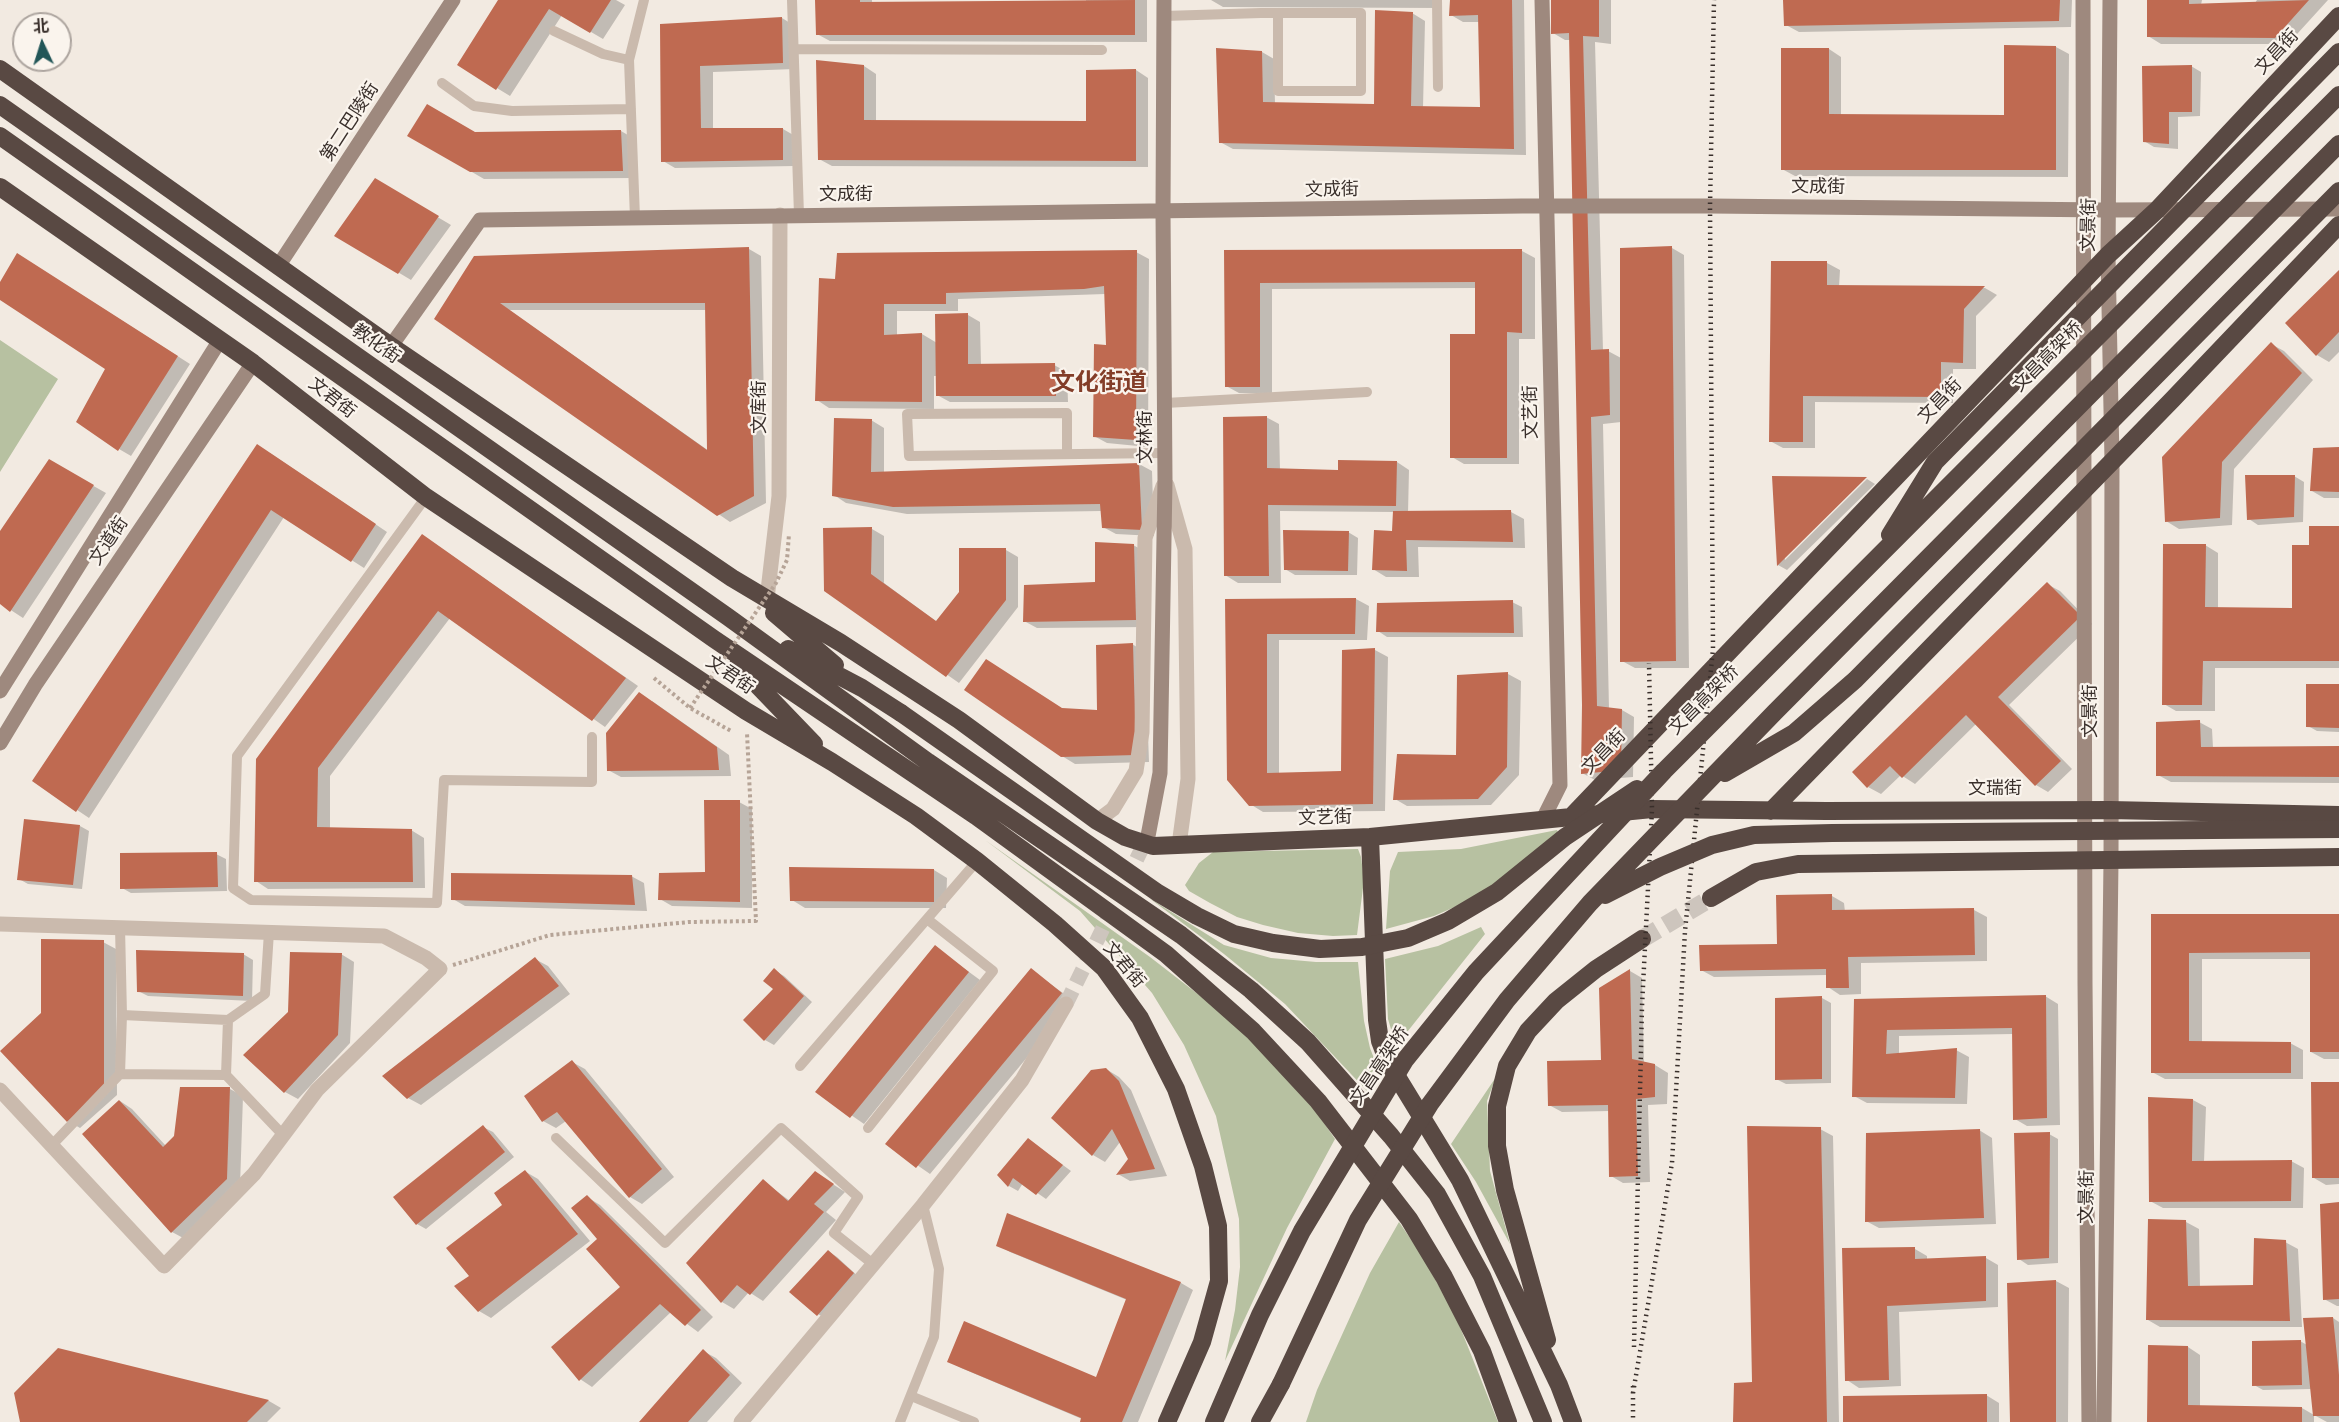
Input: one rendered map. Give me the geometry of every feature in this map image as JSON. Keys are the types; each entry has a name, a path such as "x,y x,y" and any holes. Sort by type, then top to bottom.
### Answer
{"highway":[{"name":"文昌街","path":"1571,817 2108,255 2157,210 2339,16"},
{"path":"1872,564 1935,462 2339,52"},
{"path":"0,69 390,346 732,578 841,643 959,720 1097,821 1125,837 1153,846 1179,845"},
{"name":"文昌高架桥","path":"1214,1422 1260,1315 1302,1231 1405,1060 1476,972 1664,771 2339,95"},
{"name":"教化街","path":"0,105 728,617"},
{"path":"0,136 714,639 986,823 1166,954 1253,1031 1318,1101 1409,1219 1444,1277 1482,1351 1508,1422"},
{"path":"1260,1422 1281,1384 1358,1220 1430,1104 1507,1000 1590,903 2339,144"},
{"name":"文君街","path":"0,188 253,363 426,497 746,711 832,762 916,816 977,861 1055,924 1104,968 1140,1018 1176,1089 1203,1166 1218,1226 1219,1281 1202,1342 1167,1422"},
{"path":"1706,785 1794,733 1855,680 2339,191"},
{"path":"1772,811 2339,225"},
{"path":"732,578 862,688"},
{"path":"728,617 862,688 1149,886 1197,916 1234,934 1273,943 1320,949 1362,947 1408,938 1448,921 1497,892 1565,837 1664,771"},
{"path":"728,617 928,762 1181,935 1251,990 1308,1042 1391,1136 1437,1194 1482,1276 1543,1422"},
{"path":"714,639 832,762"},
{"name":"文艺街","path":"1179,845 1370,837 1652,809"},
{"name":"文瑞街","path":"1652,809 2110,810 2339,815"},
{"path":"1590,903 1660,867 1712,845 1754,835 1844,832 2339,829"},
{"path":"1370,837 1377,1020 1380,1041 1388,1062 1460,1180 1559,1385"},
{"path":"1711,898 1756,872 1798,864 2339,857"},
{"path":"1572,1422 1559,1385 1505,1190 1497,1146 1497,1106 1507,1066 1528,1031 1556,1001 1596,969 1642,939"},
{"path":"1274,1422 1281,1384"}],"street":[{"name":"第二巴陵街","path":"279,265 453,0"},
{"name":"文林街","path":"1148,836 1160,773 1165,480 1164,0"},
{"name":"文艺街","path":"1542,0 1560,785 1543,819"},
{"name":"文景街","path":"2083,0 2089,1422"},
{"name":"文景街","path":"2104,1422 2111,861 2112,461 2108,255 2110,0"},
{"name":"文成街","path":"390,346 480,220 1548,207 2339,209"},
{"name":"文库街","path":"767,599 779,496 780,215"},
{"name":"文道街","path":"0,691 220,340"},
{"name":"文道街","path":"0,743 35,685 253,363"},
{"path":"1097,821 1113,808 1136,771 1142,732 1144,538 1165,480"},
{"path":"1165,480 1185,549 1188,779 1179,845"},
{"path":"0,924 384,936 426,958 440,969 317,1089 254,1174 164,1266 0,1090"},
{"path":"741,1422 923,1205 1022,1080 1066,1004"}],"lane":[{"path":"635,218 629,60 644,0"},
{"path":"792,0 798,215"},
{"path":"1437,0 1438,87"},
{"path":"1164,16 1278,13 1361,13 1360,91 1278,91 1278,13"},
{"path":"554,31 603,54 629,60"},
{"path":"794,49 1102,50"},
{"path":"442,83 474,106 512,111 631,109"},
{"path":"1165,403 1367,392"},
{"path":"1067,453 1067,413 907,414 909,456 1165,453"},
{"path":"426,497 237,756 233,888 251,900 437,903 444,780 592,782 592,737"},
{"path":"800,1066 977,861"},
{"path":"868,1128 993,971 927,919"},
{"path":"52,1145 120,1074 122,1015 120,927"},
{"path":"122,1015 228,1020 265,994 269,932"},
{"path":"226,1076 228,1020"},
{"path":"120,1074 226,1076 283,1135"},
{"path":"556,1138 665,1243 781,1128 858,1197 834,1233 873,1264"},
{"path":"900,1422 934,1337 939,1269 923,1205"},
{"path":"910,1396 974,1422"}],"path":[{"path":"690,708 776,583 787,560 789,534"},
{"path":"654,678 690,708 731,731"},
{"path":"440,969 550,935 689,922 756,921 746,711"}],"green space":[{"path":"0,340 58,379 0,472"},
{"path":"1557,830 1561,840 1473,899 1434,916 1386,929 1390,871 1398,852 1461,849"},
{"path":"985,840 1150,957 1221,1012 1271,1060 1313,1107 1335,1139 1287,1228 1225,1361 1235,1310 1240,1267 1239,1219 1216,1116 1184,1045 1152,993 1080,911"},
{"path":"1358,849 1364,880 1357,935 1333,936 1298,933 1263,925 1237,917 1189,891 1185,885 1199,863 1213,852"},
{"path":"1149,898 1224,945 1271,958 1316,962 1358,962 1364,1021 1370,1048 1380,1074 1367,1091 1285,1004 1224,954"},
{"path":"1481,927 1485,934 1396,1046 1388,1019 1385,959 1438,946"},
{"path":"1496,1077 1487,1101 1490,1171 1510,1244 1476,1182 1451,1144"},
{"path":"1399,1222 1421,1254 1456,1317 1498,1422 1306,1422 1317,1390 1370,1273"}],"building":[{"path":"498,0 611,0 590,33 549,9 496,90 457,65"},
{"path":"815,0 860,0 860,2 1135,0 1135,35 816,35"},
{"path":"1450,0 1512,0 1514,149 1219,143 1216,48 1262,51 1263,102 1374,104 1375,10 1413,12 1411,106 1480,107 1478,15 1449,16"},
{"path":"1551,0 1599,0 1599,37 1583,36 1591,350 1609,349 1610,415 1591,417 1597,706 1622,709 1621,770 1581,774 1582,705 1569,33 1551,34"},
{"path":"1783,0 2060,0 2059,21 1784,26"},
{"path":"2147,0 2189,0 2189,4 2309,0 2275,38 2147,37"},
{"path":"782,17 783,63 700,66 701,128 783,128 783,160 661,162 660,24"},
{"path":"2004,45 2056,46 2056,170 1781,170 1781,48 1829,48 1829,114 2004,115"},
{"path":"816,60 864,65 864,120 1086,121 1086,70 1136,69 1136,161 818,160"},
{"path":"2192,65 2192,112 2169,112 2169,144 2143,142 2142,66"},
{"path":"427,104 475,132 621,130 623,171 470,172 407,136"},
{"path":"375,178 439,216 398,274 334,236"},
{"path":"1672,246 1676,661 1620,662 1620,248"},
{"path":"749,247 754,496 717,516 434,319 474,256","holes":["500,303 705,303 707,450"]},
{"path":"1522,249 1522,333 1507,332 1507,458 1450,458 1450,334 1475,334 1475,282 1260,283 1260,387 1225,387 1224,250"},
{"path":"1137,250 1136,440 1093,437 1094,344 1106,345 1104,286 1084,289 946,293 946,304 884,304 884,335 922,333 922,402 815,401 819,278 835,279 837,253"},
{"path":"17,253 178,356 118,451 76,422 105,369 0,300 0,282"},
{"path":"1771,261 1827,261 1827,285 1985,286 1964,309 1963,363 1941,362 1941,397 1803,396 1803,442 1769,442"},
{"path":"2339,270 2339,332 2316,356 2285,323"},
{"path":"968,313 968,364 1055,363 1056,396 936,396 935,314"},
{"path":"2271,342 2302,373 2222,462 2220,518 2165,522 2162,457"},
{"path":"1267,416 1267,468 1338,470 1338,460 1397,461 1396,506 1268,505 1269,576 1224,576 1223,417"},
{"path":"834,418 872,419 871,472 1139,463 1142,530 1102,528 1100,504 893,507 832,496"},
{"path":"257,444 376,524 351,562 271,510 76,812 32,781"},
{"path":"2339,447 2339,492 2310,491 2313,448"},
{"path":"49,459 94,485 10,612 0,604 0,531"},
{"path":"2245,475 2295,475 2294,517 2247,520"},
{"path":"1772,476 1867,477 1777,566"},
{"path":"1511,510 1513,542 1406,540 1407,571 1372,570 1374,530 1392,531 1393,511"},
{"path":"2309,526 2339,526 2339,661 2203,661 2202,705 2162,705 2163,544 2206,544 2205,607 2292,608 2292,545 2309,545"},
{"path":"872,527 871,574 936,621 959,592 959,548 1006,548 1006,600 946,677 824,591 823,528"},
{"path":"1283,530 1349,531 1348,571 1284,570"},
{"path":"422,534 626,678 592,721 438,611 318,768 317,827 412,829 413,882 254,882 256,759"},
{"path":"1095,542 1134,544 1136,620 1023,622 1024,585 1095,582"},
{"path":"2047,582 2081,616 1998,697 2061,761 2035,786 1966,715 1902,778 1890,766 1867,788 1852,772"},
{"path":"1356,598 1355,634 1267,634 1267,773 1341,771 1342,650 1375,648 1373,804 1249,806 1227,780 1225,599"},
{"path":"1513,600 1514,633 1376,632 1377,603"},
{"path":"1133,643 1136,755 1061,757 964,690 986,659 1062,708 1097,710 1096,645"},
{"path":"1508,672 1507,767 1478,799 1393,800 1397,754 1456,755 1457,675"},
{"path":"2306,684 2339,684 2339,728 2306,727"},
{"path":"639,692 717,747 719,770 607,771 606,733"},
{"path":"2200,720 2201,747 2339,746 2339,777 2156,776 2156,722"},
{"path":"704,800 740,800 740,902 658,900 659,873 705,872"},
{"path":"24,819 80,825 73,885 17,880"},
{"path":"217,852 218,887 120,889 120,853"},
{"path":"789,867 934,869 934,902 790,901"},
{"path":"451,873 632,875 635,905 451,900"},
{"path":"1832,894 1832,910 1974,908 1975,955 1848,957 1849,988 1826,988 1826,969 1700,971 1699,945 1777,944 1776,895"},
{"path":"2151,914 2339,914 2339,1052 2310,1052 2310,952 2189,953 2189,1041 2291,1042 2291,1073 2151,1073"},
{"path":"41,939 104,940 104,1088 67,1122 0,1051 41,1013"},
{"path":"935,945 969,972 850,1118 815,1092"},
{"path":"136,950 244,953 243,996 137,992"},
{"path":"290,952 342,953 338,1035 284,1093 243,1055 288,1012"},
{"path":"535,957 559,986 407,1099 382,1076"},
{"path":"774,968 804,996 764,1041 743,1020 773,989 763,981"},
{"path":"1031,968 1062,993 916,1168 885,1144"},
{"path":"1630,969 1632,1059 1655,1064 1655,1097 1636,1099 1638,1176 1609,1177 1608,1105 1548,1106 1547,1061 1601,1060 1599,988"},
{"path":"2046,995 2047,1118 2013,1120 2012,1028 1887,1030 1886,1054 1957,1048 1955,1098 1852,1097 1854,999"},
{"path":"1822,996 1822,1079 1775,1080 1775,998"},
{"path":"572,1060 662,1169 629,1198 557,1112 542,1122 524,1096"},
{"path":"1106,1068 1119,1081 1155,1169 1116,1175 1128,1159 1112,1129 1092,1156 1051,1118 1091,1070"},
{"path":"2311,1082 2339,1082 2339,1178 2312,1178"},
{"path":"180,1087 230,1087 227,1179 171,1233 82,1134 119,1100 163,1147 174,1136"},
{"path":"2148,1097 2193,1099 2192,1161 2292,1160 2291,1201 2149,1202"},
{"path":"483,1125 505,1152 416,1225 393,1197"},
{"path":"1747,1126 1821,1127 1827,1422 1733,1422 1734,1383 1752,1382"},
{"path":"1980,1129 1984,1218 1865,1222 1866,1133"},
{"path":"2050,1132 2049,1258 2017,1260 2014,1133"},
{"path":"1028,1138 1063,1165 1036,1195 1013,1178 1008,1187 997,1175"},
{"path":"525,1170 578,1234 478,1312 454,1286 469,1276 446,1248 502,1205 494,1193"},
{"path":"815,1171 834,1184 814,1204 824,1212 750,1295 737,1285 721,1303 686,1263 763,1179 788,1201"},
{"path":"587,1195 701,1310 685,1326 660,1304 579,1381 551,1347 620,1287 586,1249 597,1239 571,1208"},
{"path":"2339,1202 2339,1299 2323,1300 2320,1204"},
{"path":"1007,1213 1181,1282 1122,1422 1080,1422 1081,1418 947,1362 964,1321 1096,1377 1126,1299 996,1246"},
{"path":"2148,1219 2186,1220 2188,1286 2253,1285 2254,1238 2286,1240 2290,1321 2146,1320"},
{"path":"1915,1247 1915,1259 1986,1256 1986,1301 1887,1306 1889,1380 1845,1381 1842,1248"},
{"path":"828,1250 854,1273 817,1316 789,1292"},
{"path":"2056,1280 2056,1422 2010,1422 2007,1283"},
{"path":"2333,1317 2339,1375 2339,1416 2313,1416 2303,1318"},
{"path":"2301,1340 2302,1385 2252,1386 2252,1341"},
{"path":"2148,1345 2188,1346 2188,1405 2302,1407 2302,1422 2147,1422"},
{"path":"58,1348 269,1400 247,1422 20,1422 14,1393"},
{"path":"703,1349 730,1375 688,1422 639,1422"},
{"path":"1987,1394 1987,1422 1843,1422 1843,1396"}],"tunnel":[{"path":"1066,1004 1148,836"},
{"path":"1642,939 1711,898"}],"railway":[{"path":"1633,1393 1672,1163 1685,931 1713,649 1710,206 1714,0"},
{"path":"1634,1347 1642,1006 1652,809 1649,663"},
{"path":"1633,1386 1633,1422"}],"district":[{"name":"文化街道","path":"1099,383"}]}
